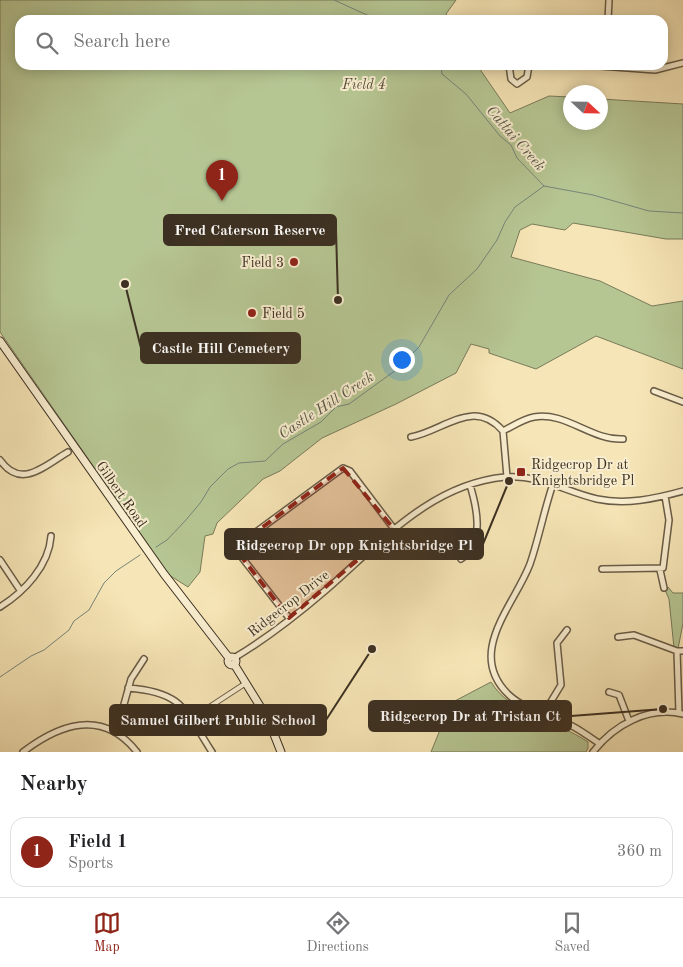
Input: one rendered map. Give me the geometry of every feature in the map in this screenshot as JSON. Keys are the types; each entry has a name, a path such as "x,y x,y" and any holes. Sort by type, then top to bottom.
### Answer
{"main road":[{"name":"Gilbert Road","path":"0,341 164,574 232,660 268,719 281,752"}],"street":[{"path":"608,15 609,0"},
{"path":"668,66 683,62"},
{"path":"510,70 511,79 517,84 527,77 528,70"},
{"path":"654,391 683,402"},
{"path":"502,431 525,420 542,416 556,418 612,440 623,439"},
{"path":"411,437 424,435 459,418 488,419 502,431 507,477"},
{"path":"0,460 14,473 23,476 33,473 68,452"},
{"path":"289,618 240,555 241,543 343,468 350,471 394,529"},
{"name":"Ridgecrop Drive","path":"232,660 326,590 394,529 431,502 470,485 507,477 532,478 585,496 610,501 639,501 683,492"},
{"path":"553,484 528,567 495,635 491,651 496,676 509,695 518,702 574,727 600,744"},
{"path":"460,559 468,554 478,527 477,508 470,485"},
{"path":"602,569 660,570 665,566 669,520 665,496"},
{"path":"0,607 20,590 44,563 51,536"},
{"path":"0,560 20,590"},
{"path":"660,570 664,588"},
{"path":"544,713 561,685 557,643 567,630"},
{"path":"593,752 629,721 660,713 681,713 680,651 634,635 618,637"},
{"path":"116,732 130,679 144,659"},
{"path":"191,719 246,683"},
{"path":"128,688 154,690 184,707 212,752"},
{"path":"608,692 620,698 629,721"},
{"path":"23,752 51,732 71,725 102,727 116,732 137,752"}],"highlighted area":[{"path":"343,468 394,529 289,618 240,555 241,543"}],"green space":[{"name":"Field 4","path":"0,0 456,0 446,15 15,15 15,70 480,70 510,113 549,96 563,97 563,130 608,130 608,99 683,104 683,239 666,239 573,223 565,230 532,224 520,230 511,257 600,281 652,306 683,301 683,369 596,336 536,369 489,353 489,349 471,344 456,373 396,404 322,438 280,471 263,479 217,523 213,534 205,536 200,572 188,587 169,575 0,332"},
{"path":"668,587 673,593 683,593 683,623 678,649 674,648 669,599 665,590"},
{"path":"491,682 511,703 522,710 576,734 588,742 586,752 431,752 451,703"}],"waterway":[{"name":"Cattai Creek","path":"334,0 367,15"},
{"name":"Cattai Creek","path":"442,70 442,74 466,94 500,136 511,145 517,158 544,186 593,195 649,211 683,213"},
{"name":"Castle Hill Creek","path":"156,547 167,540 185,521 201,502 210,487 228,469 239,463 265,461 283,444 321,422 336,407 349,404 396,370 419,347 449,295 477,269 497,240 505,222 515,207 544,186"},
{"name":"Castle Hill Creek","path":"0,677 31,656 44,650 69,630 74,621 89,610 104,583 116,571 140,555"}],"place":[{"name":"Field 1","path":"222,201"},
{"name":"Field 3","path":"294,262"},
{"name":"Castle Hill Cemetery","path":"125,284"},
{"name":"Fred Caterson Reserve","path":"338,300"},
{"name":"Field 5","path":"252,313"},
{"name":"Ridgecrop Dr at Knightsbridge Pl","path":"521,472"},
{"name":"Ridgecrop Dr opp Knightsbridge Pl","path":"509,481"},
{"name":"Samuel Gilbert Public School","path":"372,649"},
{"name":"Ridgecrop Dr at Tristan Ct","path":"663,709"}]}
